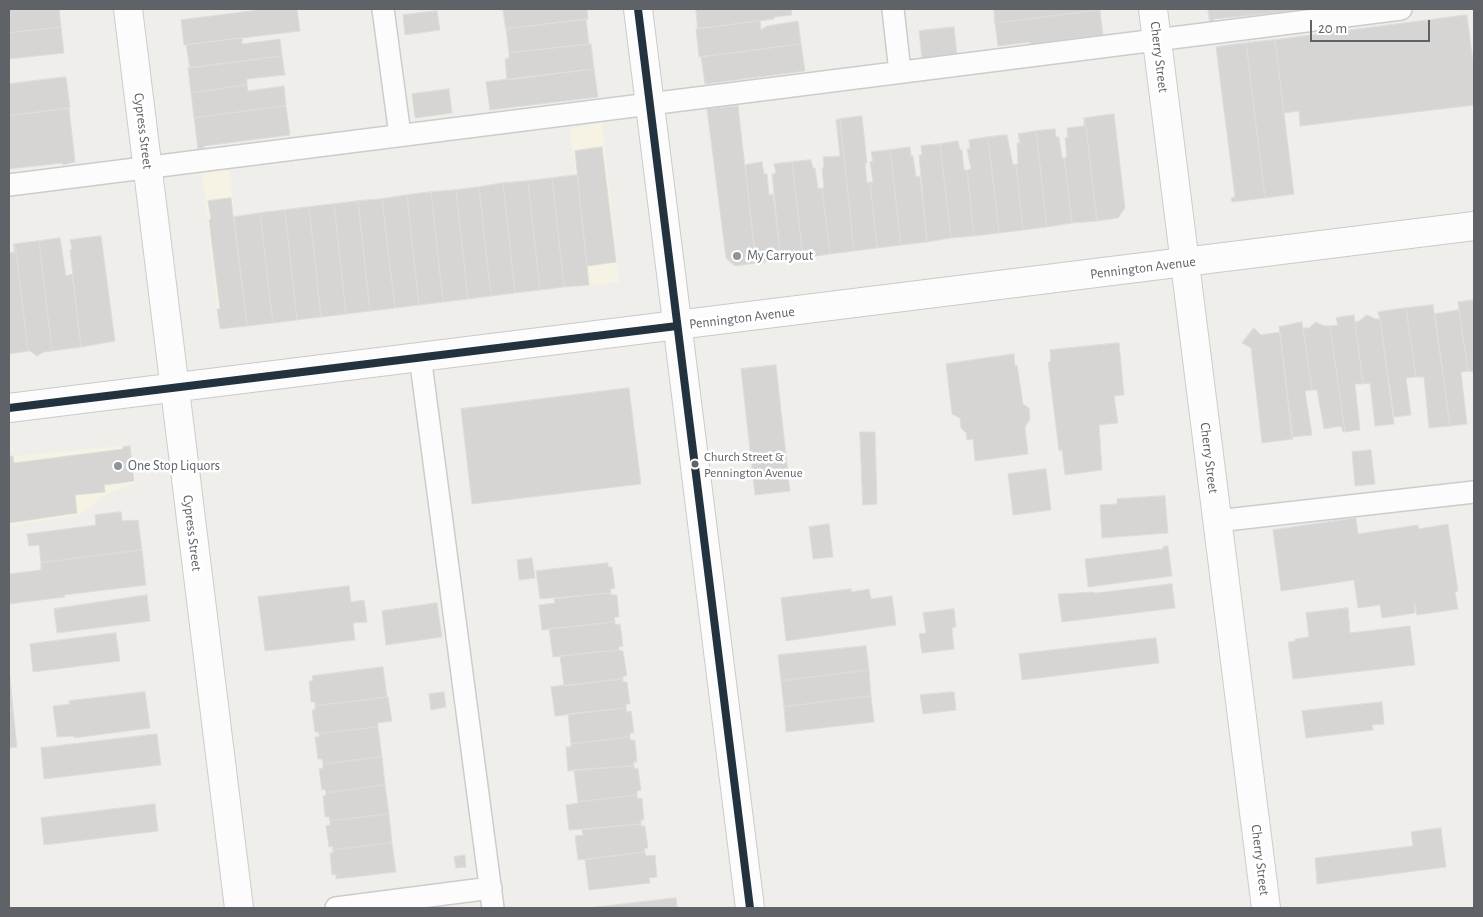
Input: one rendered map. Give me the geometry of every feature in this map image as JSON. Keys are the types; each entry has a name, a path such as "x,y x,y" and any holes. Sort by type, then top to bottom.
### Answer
{"main road":[{"name":"Cypress Street","path":"128,9 239,908"},
{"path":"638,9 750,908"},
{"name":"Cherry Street","path":"1153,9 1266,908"},
{"name":"Pennington Avenue","path":"9,408 1474,226"}],"lane":[{"path":"383,9 400,135"},
{"path":"893,9 900,72"},
{"path":"9,185 1157,40 1364,11 1401,9"},
{"path":"336,908 492,898 420,356"},
{"path":"1217,521 1474,492"}],"shaded area":[{"path":"602,123 619,282 589,285 570,128"},
{"path":"229,169 247,326 220,330 202,172"},
{"path":"130,445 136,482 105,495 79,515 9,525 9,457"}],"building":[{"path":"9,9 59,9 61,27 9,33"},
{"path":"267,9 297,9 300,31 184,45 181,20"},
{"path":"503,9 587,9 588,19 506,29"},
{"path":"696,9 791,9 792,15 698,29"},
{"path":"994,9 1100,9 1100,10 995,23"},
{"path":"1208,9 1312,9 1214,19 1214,22 1210,22"},
{"path":"1100,10 1103,35 998,46 995,23"},
{"path":"437,11 440,30 405,35 403,15"},
{"path":"1467,15 1474,69 1474,105 1300,126 1299,111 1284,113 1275,40"},
{"path":"586,19 589,44 509,53 506,29"},
{"path":"760,21 761,30 767,26 798,21 801,44 699,57 696,29"},
{"path":"61,27 64,53 9,59 9,33"},
{"path":"954,27 957,54 922,58 919,31"},
{"path":"242,38 242,44 280,39 282,56 190,68 186,45"},
{"path":"1275,40 1294,194 1265,198 1246,43"},
{"path":"1246,43 1265,198 1232,202 1231,198 1235,197 1216,47"},
{"path":"591,44 594,69 507,80 505,59 509,58 509,53"},
{"path":"801,44 805,71 705,84 701,57"},
{"path":"282,56 285,75 247,79 247,85 191,93 188,68"},
{"path":"594,69 598,97 490,110 486,82"},
{"path":"66,77 70,108 9,116 9,84"},
{"path":"247,85 248,91 284,86 286,106 194,118 191,93"},
{"path":"449,89 452,113 415,118 412,94"},
{"path":"286,106 290,135 204,146 204,148 198,149 194,118"},
{"path":"738,106 756,263 735,266 726,258 707,109"},
{"path":"69,108 75,162 63,165 62,163 9,169 9,116"},
{"path":"1114,114 1125,208 1118,218 1097,221 1085,118"},
{"path":"862,116 867,183 870,182 877,248 854,251 840,119"},
{"path":"1084,118 1097,221 1072,223 1064,158 1067,157 1065,138 1068,137 1067,128 1084,126"},
{"path":"840,119 854,251 830,254 822,188 824,188 822,168 824,167 823,157 840,156 836,120"},
{"path":"1055,129 1056,137 1059,137 1062,158 1064,158 1072,223 1047,227 1036,131"},
{"path":"1036,131 1047,227 1023,230 1016,164 1018,164 1017,143 1020,143 1018,134"},
{"path":"1007,135 1013,165 1016,164 1023,230 999,233 988,137"},
{"path":"988,137 999,233 974,236 967,170 971,169 967,149 970,149 969,140"},
{"path":"958,141 960,150 962,150 964,170 967,170 974,236 951,238 940,144"},
{"path":"940,144 951,238 927,242 919,155 922,155 921,146"},
{"path":"602,147 616,262 587,266 575,151"},
{"path":"910,147 916,177 920,176 927,242 901,245 890,150"},
{"path":"890,150 901,245 877,248 870,182 873,182 870,162 873,161 871,152"},
{"path":"811,160 813,168 815,168 818,189 822,188 830,254 803,258 792,162"},
{"path":"762,162 764,174 767,174 769,195 773,194 781,260 756,263 745,165"},
{"path":"792,162 803,258 781,260 772,174 776,173 774,164"},
{"path":"577,175 589,285 564,287 552,178"},
{"path":"552,178 564,287 540,290 528,181"},
{"path":"528,181 540,290 515,293 503,183"},
{"path":"503,183 515,293 491,296 479,187"},
{"path":"479,187 491,296 468,299 456,190"},
{"path":"456,190 468,299 443,302 431,192"},
{"path":"431,192 443,302 419,305 407,195"},
{"path":"407,195 419,305 395,308 382,199"},
{"path":"231,198 247,326 220,329 217,309 220,309 208,201"},
{"path":"382,199 395,308 370,311 358,201"},
{"path":"358,201 370,311 346,314 334,204"},
{"path":"334,204 346,314 321,317 309,207"},
{"path":"309,207 321,317 297,320 285,210"},
{"path":"285,210 297,320 273,323 260,213"},
{"path":"260,213 273,323 247,326 234,217"},
{"path":"101,236 115,341 81,347 70,240"},
{"path":"60,238 66,276 72,274 81,347 52,351 39,241"},
{"path":"39,241 52,351 44,352 37,356 28,351 15,244"},
{"path":"14,244 28,351 9,354 9,253 14,252"},
{"path":"1474,300 1474,372 1468,371 1458,302"},
{"path":"1433,305 1450,426 1429,428 1424,377 1416,377 1406,308"},
{"path":"1406,308 1416,377 1406,378 1411,415 1394,417 1378,312"},
{"path":"1459,310 1468,371 1461,372 1467,424 1450,426 1435,314"},
{"path":"1354,315 1363,384 1355,384 1360,430 1345,432 1330,326 1338,325 1336,318"},
{"path":"1367,315 1380,319 1394,424 1375,426 1370,383 1363,384 1355,322"},
{"path":"1302,322 1312,390 1305,391 1312,435 1292,437 1279,327"},
{"path":"1316,322 1324,326 1330,326 1345,432 1343,432 1341,426 1324,429 1317,390 1312,390 1303,328 1309,328"},
{"path":"1254,328 1261,335 1280,332 1293,439 1262,443 1251,348 1242,343"},
{"path":"1119,343 1124,395 1114,396 1118,423 1099,425 1102,470 1065,475 1062,450 1059,451 1048,362 1051,362 1050,350"},
{"path":"1014,354 1023,404 1029,408 1030,419 1025,427 1028,454 975,461 973,439 967,440 966,433 961,428 960,418 952,414 946,364"},
{"path":"776,365 790,491 755,495 741,369"},
{"path":"629,388 641,484 472,504 461,409"},
{"path":"860,432 875,432 877,504 863,505"},
{"path":"130,446 134,481 104,485 105,492 75,495 77,513 9,523 9,456 13,456 14,463 123,449 123,447"},
{"path":"1371,450 1375,484 1355,486 1352,452"},
{"path":"1046,469 1051,510 1013,515 1008,474"},
{"path":"1165,496 1168,533 1102,538 1100,505 1117,504 1117,499"},
{"path":"121,512 122,521 138,520 142,550 41,563 39,545 29,546 27,534 96,525 95,515"},
{"path":"1356,518 1358,534 1418,525 1419,529 1448,524 1458,591 1455,592 1458,609 1417,615 1414,601 1415,613 1382,618 1380,605 1358,608 1354,580 1281,591 1273,530"},
{"path":"829,524 833,557 813,559 809,527"},
{"path":"1168,546 1172,576 1088,587 1085,559 1163,549 1163,547"},
{"path":"142,550 146,585 9,604 9,574 41,570 41,563"},
{"path":"532,558 535,578 519,580 517,560"},
{"path":"608,563 608,567 612,567 615,588 610,589 611,593 540,599 536,571"},
{"path":"1172,584 1175,608 1062,622 1058,594 1095,593"},
{"path":"349,586 351,602 364,600 367,622 353,623 355,640 265,651 258,597"},
{"path":"851,589 851,592 869,589 871,599 892,596 896,625 786,641 781,598"},
{"path":"611,593 611,595 617,595 619,617 614,617 615,622 542,630 539,605 555,603 554,599"},
{"path":"147,595 150,621 57,633 54,609"},
{"path":"437,603 442,637 386,645 382,611"},
{"path":"1348,608 1350,633 1410,626 1415,665 1293,679 1288,642 1309,637 1306,613"},
{"path":"954,609 956,627 952,628 954,649 922,653 919,634 926,633 923,613"},
{"path":"615,622 615,625 620,624 623,646 619,647 619,650 553,657 549,629"},
{"path":"116,633 120,661 33,672 30,644"},
{"path":"1156,638 1159,663 1022,680 1019,654"},
{"path":"866,646 869,670 781,681 778,655"},
{"path":"623,651 627,676 623,676 623,679 564,686 560,656"},
{"path":"383,667 387,697 315,706 315,702 311,702 309,681 313,681 312,676"},
{"path":"869,670 871,696 784,707 781,681"},
{"path":"9,677 13,710 9,711"},
{"path":"623,679 623,682 627,682 630,704 626,704 626,708 555,716 551,687"},
{"path":"145,692 150,728 74,738 74,736 57,737 53,706 70,704 69,701"},
{"path":"444,692 446,707 431,710 429,694"},
{"path":"954,692 956,710 923,714 920,695"},
{"path":"871,696 874,722 786,732 784,707"},
{"path":"388,697 392,721 378,723 378,727 319,734 315,732 312,710 315,710 315,706"},
{"path":"1382,702 1384,724 1372,725 1373,730 1306,738 1302,711"},
{"path":"626,708 627,712 631,711 634,733 630,733 630,737 571,744 568,714"},
{"path":"13,710 17,747 9,748 9,711"},
{"path":"378,727 382,757 323,764 322,759 318,759 315,737 319,737 319,734"},
{"path":"157,734 161,765 44,779 41,748"},
{"path":"630,737 630,740 635,740 637,762 633,762 634,766 568,771 566,747 571,747 571,744"},
{"path":"382,757 385,785 326,793 325,789 322,790 319,769 323,768 323,764"},
{"path":"634,766 634,769 638,768 641,790 637,791 637,795 578,802 574,770"},
{"path":"385,785 389,814 330,821 329,817 325,817 323,796 326,793"},
{"path":"637,795 637,799 642,798 644,820 641,820 641,824 569,830 566,805"},
{"path":"155,804 158,831 44,845 41,818"},
{"path":"389,814 392,843 333,850 332,846 329,847 326,826 330,825 330,821"},
{"path":"641,824 641,826 645,826 648,848 644,849 645,852 578,860 575,836 583,835 582,830"},
{"path":"1441,828 1446,867 1317,884 1315,858 1413,846 1411,832"},
{"path":"392,843 396,872 336,879 336,874 332,875 330,853 333,853 333,850"},
{"path":"645,852 646,856 655,855 657,877 649,878 650,883 589,890 585,860"},
{"path":"465,855 466,867 456,868 454,857"},
{"path":"676,898 677,908 588,908"}],"transit line":[{"path":"638,9 750,908"},
{"path":"9,408 677,326"}],"place":[{"name":"My Carryout","path":"737,256"},
{"name":"Church Street & Pennington Avenue","path":"695,464"},
{"name":"One Stop Liquors","path":"118,466"}]}
